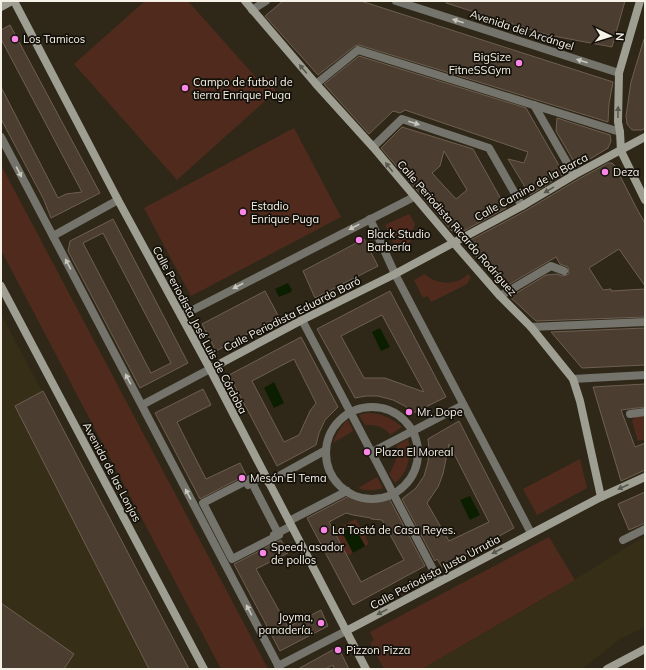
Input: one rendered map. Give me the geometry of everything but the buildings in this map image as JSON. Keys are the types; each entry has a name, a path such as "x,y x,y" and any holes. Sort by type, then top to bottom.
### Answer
{"street":[{"path":"1,7 13,1"},
{"name":"Calle Periodista José Luis de Córdoba","path":"13,1 118,200 210,369 366,669"},
{"name":"Calle Periodista Ricardo Rodríguez","path":"245,1 316,84 373,147 414,197 500,296 531,327 573,379 580,401 601,497"},
{"path":"252,10 266,1"},
{"name":"Avenida del Arcángel","path":"396,1 619,73"},
{"path":"640,1 619,73 618,122 621,151 645,200"},
{"path":"316,84 358,50 620,132"},
{"path":"534,106 574,175"},
{"path":"373,147 402,119 489,148 522,206"},
{"path":"1,137 279,668"},
{"name":"Calle Camino de la Barca","path":"453,242 522,206 574,175 645,137"},
{"path":"181,316 414,197"},
{"path":"53,236 118,200"},
{"path":"370,219 395,274 531,533"},
{"name":"Calle Periodista Eduardo Baró","path":"142,405 302,320 395,274 453,242"},
{"path":"500,296 551,266 564,271"},
{"name":"Avenida de las Lonjas","path":"1,286 204,669"},
{"path":"302,320 439,582"},
{"path":"531,327 645,322"},
{"path":"573,379 645,375"},
{"path":"372,452 463,405"},
{"path":"364,407 378,407 392,411 403,419 412,430 417,444 418,459 413,473 405,485 393,494 379,499 365,499 346,491 331,474 327,460 326,446 331,432 339,420 351,412 364,407"},
{"path":"630,414 645,412"},
{"path":"197,511 252,483 267,479 326,450"},
{"name":"Calle Periodista Justo Urrutia","path":"279,668 346,630 531,533 601,497 645,477"},
{"path":"252,483 278,533"},
{"path":"224,562 278,533 290,524 346,491"},
{"path":"205,507 231,558"},
{"path":"623,540 645,529"},
{"path":"607,669 645,649"}],"shaded area":[{"name":"Campo de futbol de tierra Enrique Puga","path":"145,1 188,1 259,81 265,75 274,84 275,92 177,180 74,64"},
{"name":"Estadio Enrique Puga","path":"294,128 341,217 191,296 144,208"},
{"path":"1,165 268,669 221,669 1,250"},
{"path":"409,214 415,224 411,234 410,246 398,253 385,225"},
{"path":"425,274 429,278 446,283 458,281 468,274 471,277 467,284 431,302 428,296 423,298 414,280"},
{"path":"288,283 292,290 291,292 279,297 275,289"},
{"path":"1,314 188,669 1,669"},
{"path":"380,328 390,347 381,351 372,332"},
{"path":"274,382 284,403 274,408 264,388"},
{"path":"367,413 386,417 402,427 390,435 379,427 365,425 359,415"},
{"path":"645,416 645,439 638,441 632,421 635,417"},
{"path":"348,420 353,431 333,443 339,430"},
{"path":"408,439 408,463 403,474 395,483 389,474 396,461 397,445"},
{"path":"580,459 587,488 537,515 523,489"},
{"path":"377,477 383,488 377,490 364,490 358,488"},
{"path":"470,496 480,515 470,520 460,500"},
{"path":"356,519 369,544 365,546 354,525 342,531 353,553 347,556 334,530"},
{"path":"354,525 365,546 353,553 342,532"},
{"path":"645,536 645,627 620,639 582,669 422,669 550,595"},
{"path":"549,537 575,580 422,669 384,669 370,643 374,640 370,632"}],"place":[{"name":"Los Tamicos","path":"15,39"},
{"name":"BigSize FitneSSGym","path":"519,63"},
{"name":"Campo de futbol de tierra Enrique Puga","path":"185,88"},
{"name":"Deza","path":"605,172"},
{"name":"Estadio Enrique Puga","path":"243,212"},
{"name":"Black Studio Barbería","path":"359,240"},
{"name":"Mr. Dope","path":"409,412"},
{"name":"Plaza El Moreal","path":"367,452"},
{"name":"Mesón El Tema","path":"242,478"},
{"name":"La Tostá de Casa Reyes.","path":"324,530"},
{"name":"Speed, asador de pollos","path":"263,553"},
{"name":"Joyma, panadería.","path":"321,623"},
{"name":"Pizzon Pizza","path":"338,650"}]}
